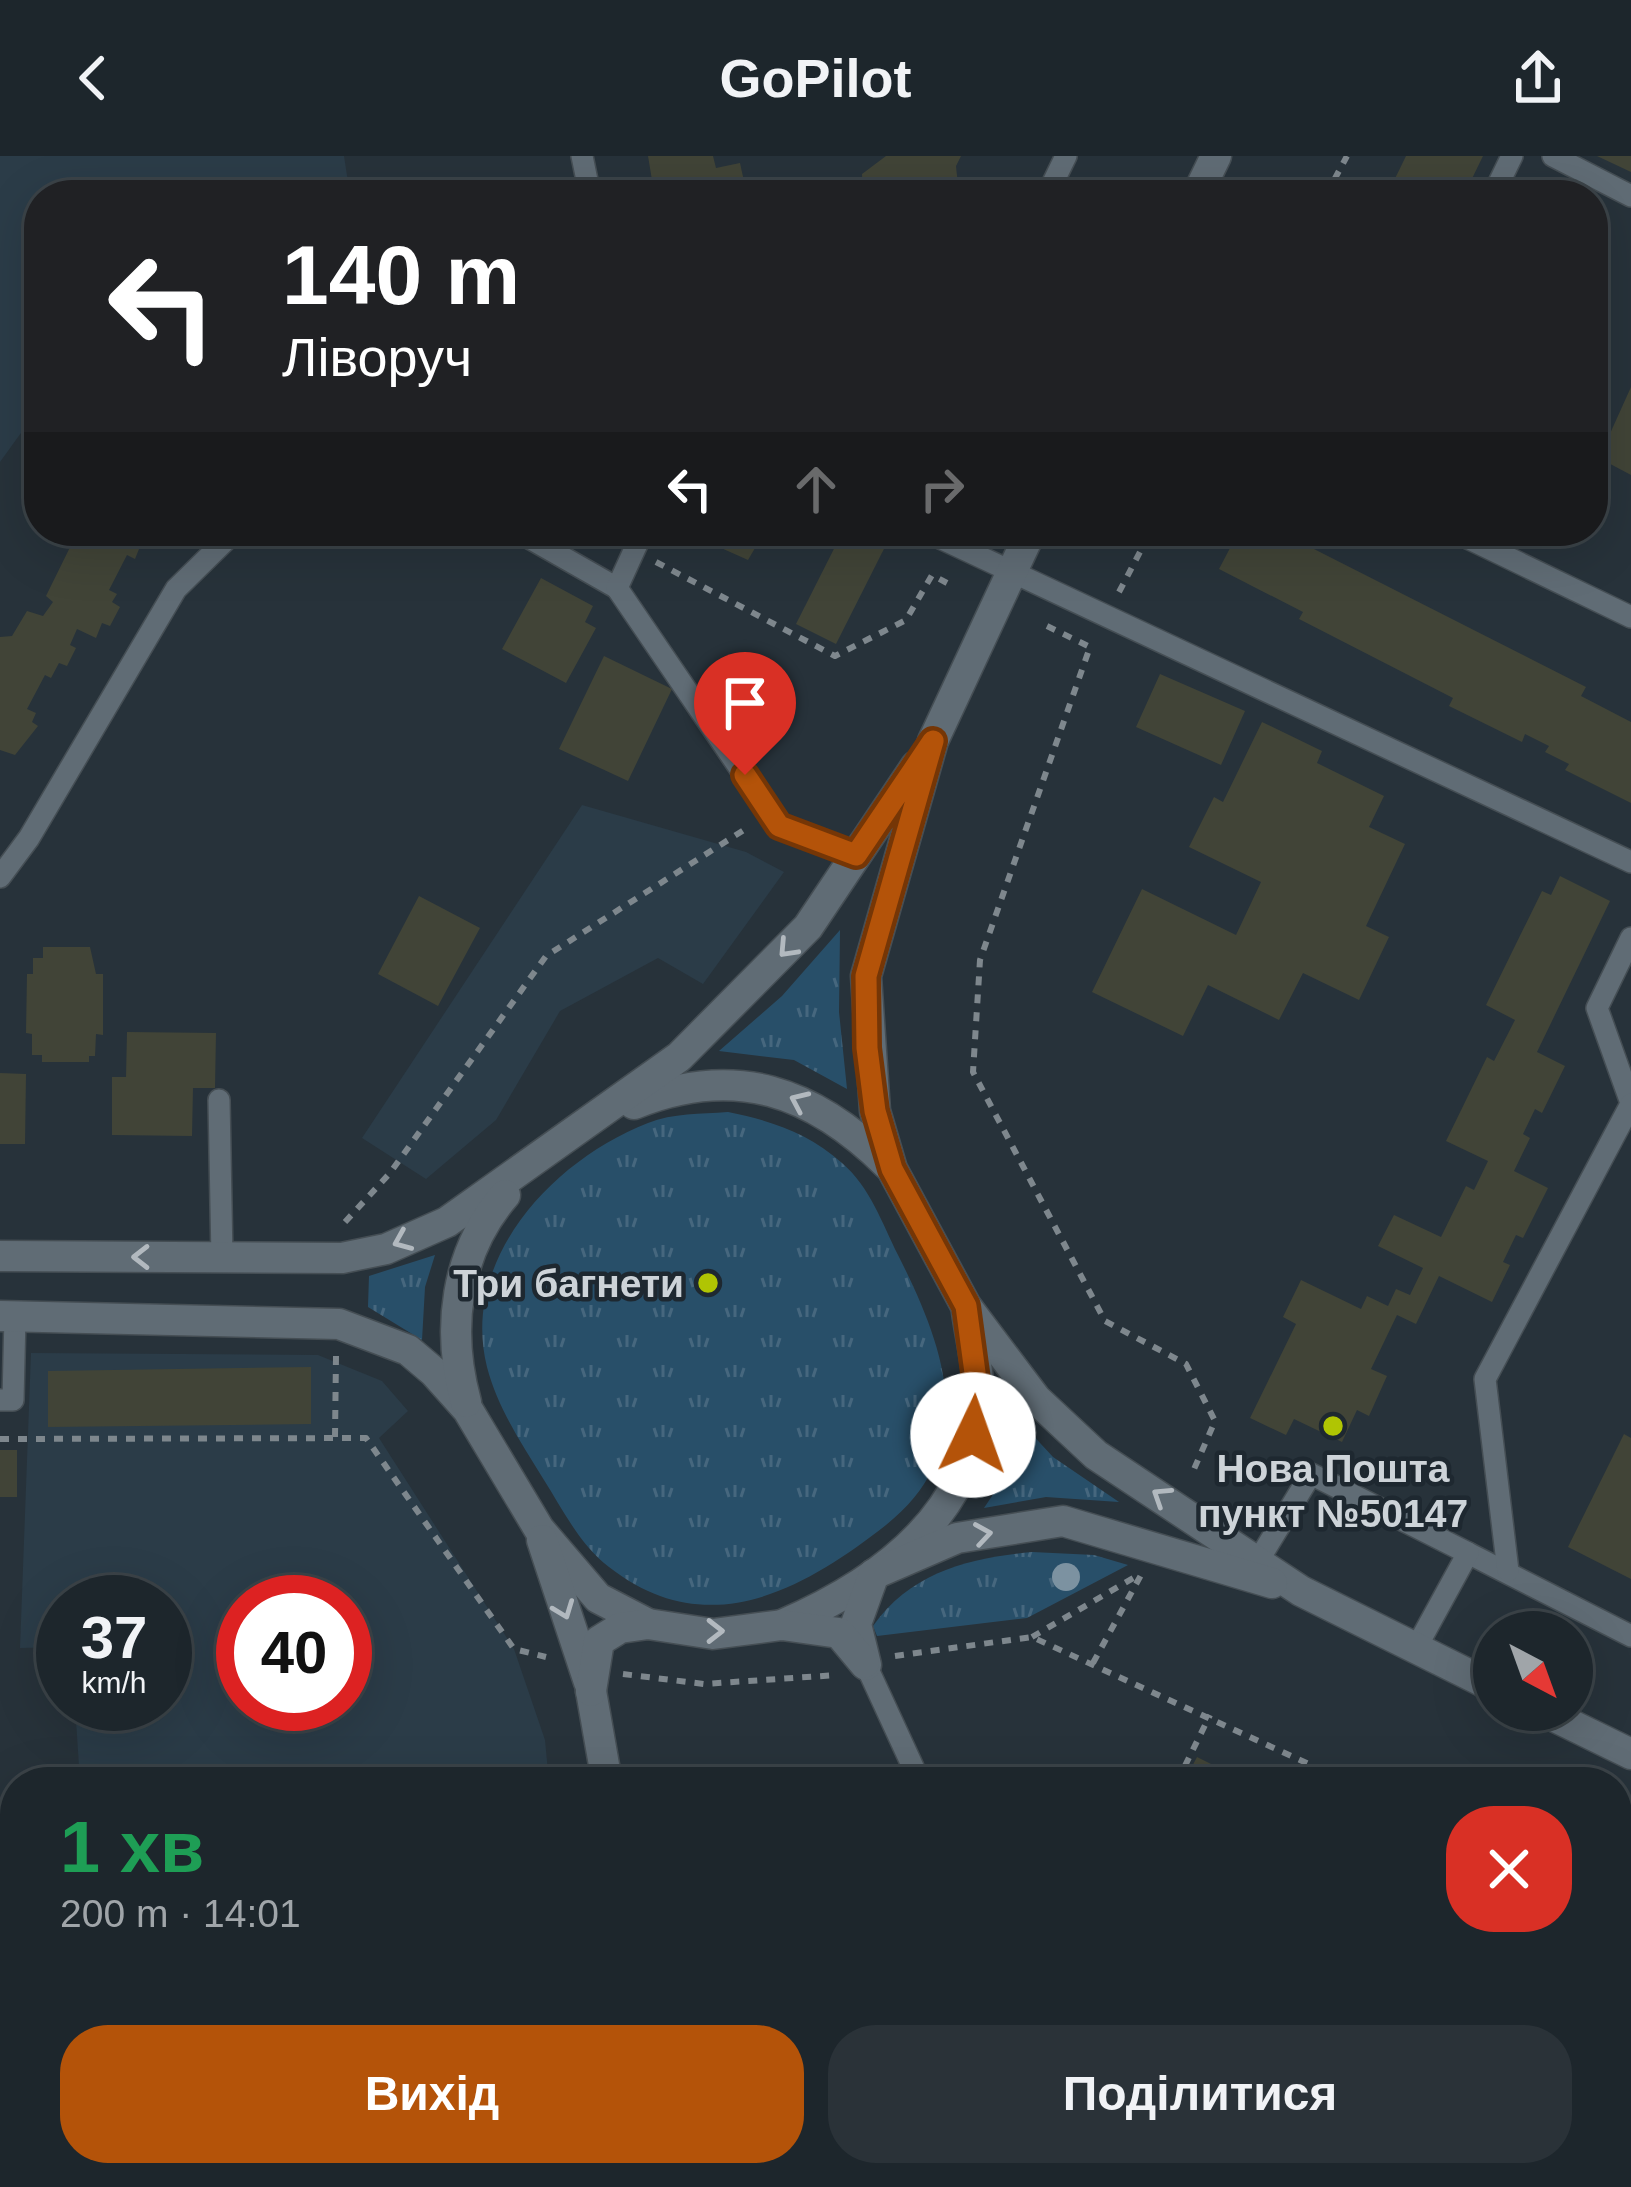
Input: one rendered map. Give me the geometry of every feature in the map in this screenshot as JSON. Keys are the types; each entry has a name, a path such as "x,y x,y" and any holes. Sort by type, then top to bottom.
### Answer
{"street":[{"path":"1024,546 933,741 866,976 875,1111 892,1169 966,1306 1036,1399 1096,1455 1301,1591 1473,1676"},
{"path":"0,1256 342,1258 386,1249 447,1222 679,1057 730,1010 808,927 933,741"},
{"path":"594,1120 663,1092 731,1084 794,1095 851,1129 892,1169"},
{"path":"468,1410 453,1357 459,1286 480,1223 528,1167"},
{"path":"782,1625 829,1605 936,1522 967,1469 979,1402 966,1306"},
{"path":"8,1316 337,1336 408,1350 468,1410 538,1528 598,1598 648,1624"},
{"path":"866,1665 856,1624 874,1574 957,1538 1063,1521 1301,1591"},
{"path":"538,1528 591,1691 604,1767"},
{"path":"591,1691 598,1641 620,1628 648,1624 713,1634 782,1625 839,1633 866,1665"},
{"path":"1584,1731 1631,1754"}],"lane":[{"path":"1553,156 1600,180"},
{"path":"0,877 40,820 176,589 220,546"},
{"path":"544,546 617,587 779,826 856,855"},
{"path":"617,587 636,546"},
{"path":"955,546 1631,862"},
{"path":"1484,546 1631,617"},
{"path":"1508,1571 1485,1379 1631,1103 1597,1008 1631,938"},
{"path":"219,1100 222,1258"},
{"path":"0,1400 13,1400 8,1316"},
{"path":"1258,1562 1311,1474 1631,1636"},
{"path":"1416,1648 1468,1553"},
{"path":"866,1665 913,1767"}],"path":[{"path":"647,546 835,656 906,620 932,575 947,583"},
{"path":"1048,626 1090,647 980,960 973,1072 1105,1321 1186,1364 1215,1421 1191,1476"},
{"path":"345,1222 390,1173 546,956 770,813"},
{"path":"335,1437 337,1336"},
{"path":"0,1439 366,1438 514,1649"},
{"path":"1032,1637 1143,1572 1093,1664"},
{"path":"1185,1767 1210,1715 1317,1767"}],"shaded area":[{"path":"0,156 344,156 348,180 24,180 24,429 0,462"},
{"path":"582,805 746,852 784,872 703,984 658,958 560,1011 496,1120 426,1179 362,1138"},
{"path":"31,1353 318,1355 382,1381 408,1411 379,1438 514,1649 545,1740 548,1767 79,1767 77,1731 192,1731 192,1575 36,1575 36,1648 20,1648"}],"green space":[{"path":"840,930 839,1012 847,1089 794,1060 719,1051 782,996"},
{"path":"728,1112 803,1136 842,1163 860,1183 915,1290 940,1360 946,1395 945,1430 935,1463 916,1495 886,1525 788,1587 718,1605 682,1602 646,1590 589,1548 504,1412 487,1367 482,1327 487,1289 501,1252 548,1188 579,1162 648,1123"},
{"path":"435,1255 425,1287 422,1340 368,1307 369,1276"},
{"path":"1015,1416 1053,1457 1119,1502 1046,1497 984,1508 1002,1481"},
{"path":"1032,1552 1094,1555 1128,1565 1027,1618 877,1636 873,1626 923,1580 986,1558"}],"building":[{"path":"648,156 713,156 716,168 740,163 744,180 676,177 652,180"},
{"path":"886,156 961,156 957,180 862,180 862,174"},
{"path":"1406,156 1483,156 1471,180 1394,180"},
{"path":"1597,156 1631,156 1631,172"},
{"path":"1631,387 1631,475 1608,463 1608,438"},
{"path":"71,546 140,546 135,559 127,555 109,590 117,594 112,602 120,607 110,626 102,623 96,638 77,629 70,645 76,648 67,666 59,663 51,678 45,675 27,709 36,713 32,722 38,726 15,755 0,750 0,637 12,636 27,611 43,616 53,602 46,596"},
{"path":"717,546 756,546 748,560"},
{"path":"835,546 885,546 836,644 796,624"},
{"path":"1231,546 1313,546 1586,687 1581,696 1631,722 1631,803 1565,770 1569,764 1545,752 1549,746 1525,734 1522,742 1449,706 1453,698 1299,619 1303,612 1219,569"},
{"path":"541,578 593,606 585,622 596,628 566,683 502,649"},
{"path":"604,656 672,689 628,781 559,749"},
{"path":"1160,674 1245,711 1221,765 1136,727"},
{"path":"1262,722 1322,751 1317,763 1384,796 1369,827 1405,844 1366,926 1389,937 1359,1000 1303,973 1279,1020 1208,985 1183,1036 1092,992 1142,889 1236,935 1261,882 1189,847 1214,797 1223,802"},
{"path":"1560,876 1610,901 1537,1052 1565,1066 1542,1113 1535,1109 1523,1134 1530,1138 1514,1171 1548,1188 1523,1238 1516,1235 1503,1262 1510,1265 1492,1302 1439,1276 1416,1324 1397,1315 1371,1369 1387,1376 1369,1416 1357,1410 1342,1442 1294,1419 1286,1435 1250,1418 1296,1324 1283,1317 1301,1280 1361,1309 1367,1296 1388,1306 1396,1289 1410,1295 1423,1268 1378,1246 1394,1215 1441,1237 1466,1186 1474,1190 1488,1161 1446,1141 1487,1057 1494,1061 1515,1020 1486,1005 1542,891 1551,895"},
{"path":"419,896 480,928 438,1006 378,974"},
{"path":"43,947 90,947 96,974 103,974 103,1035 96,1034 95,1056 89,1056 89,1062 42,1062 42,1055 32,1055 32,1034 26,1033 27,974 33,974 33,958 43,958"},
{"path":"127,1032 216,1033 215,1088 193,1088 192,1136 112,1135 112,1077 126,1077"},
{"path":"0,1073 26,1074 25,1144 0,1144"},
{"path":"311,1367 311,1424 48,1427 48,1371"},
{"path":"1624,1434 1631,1438 1631,1579 1568,1547"},
{"path":"0,1450 17,1450 17,1497 0,1497"},
{"path":"1197,1757 1217,1767 1192,1767"}],"place":[{"name":"Три багнети","path":"708,1283"},
{"name":"Нова Пошта пункт №50147","path":"1333,1426"}],"route":[{"path":"745,775 779,826 856,855 933,741 866,976 867,1048 875,1111 892,1169 966,1306 979,1402 973,1435"}]}
